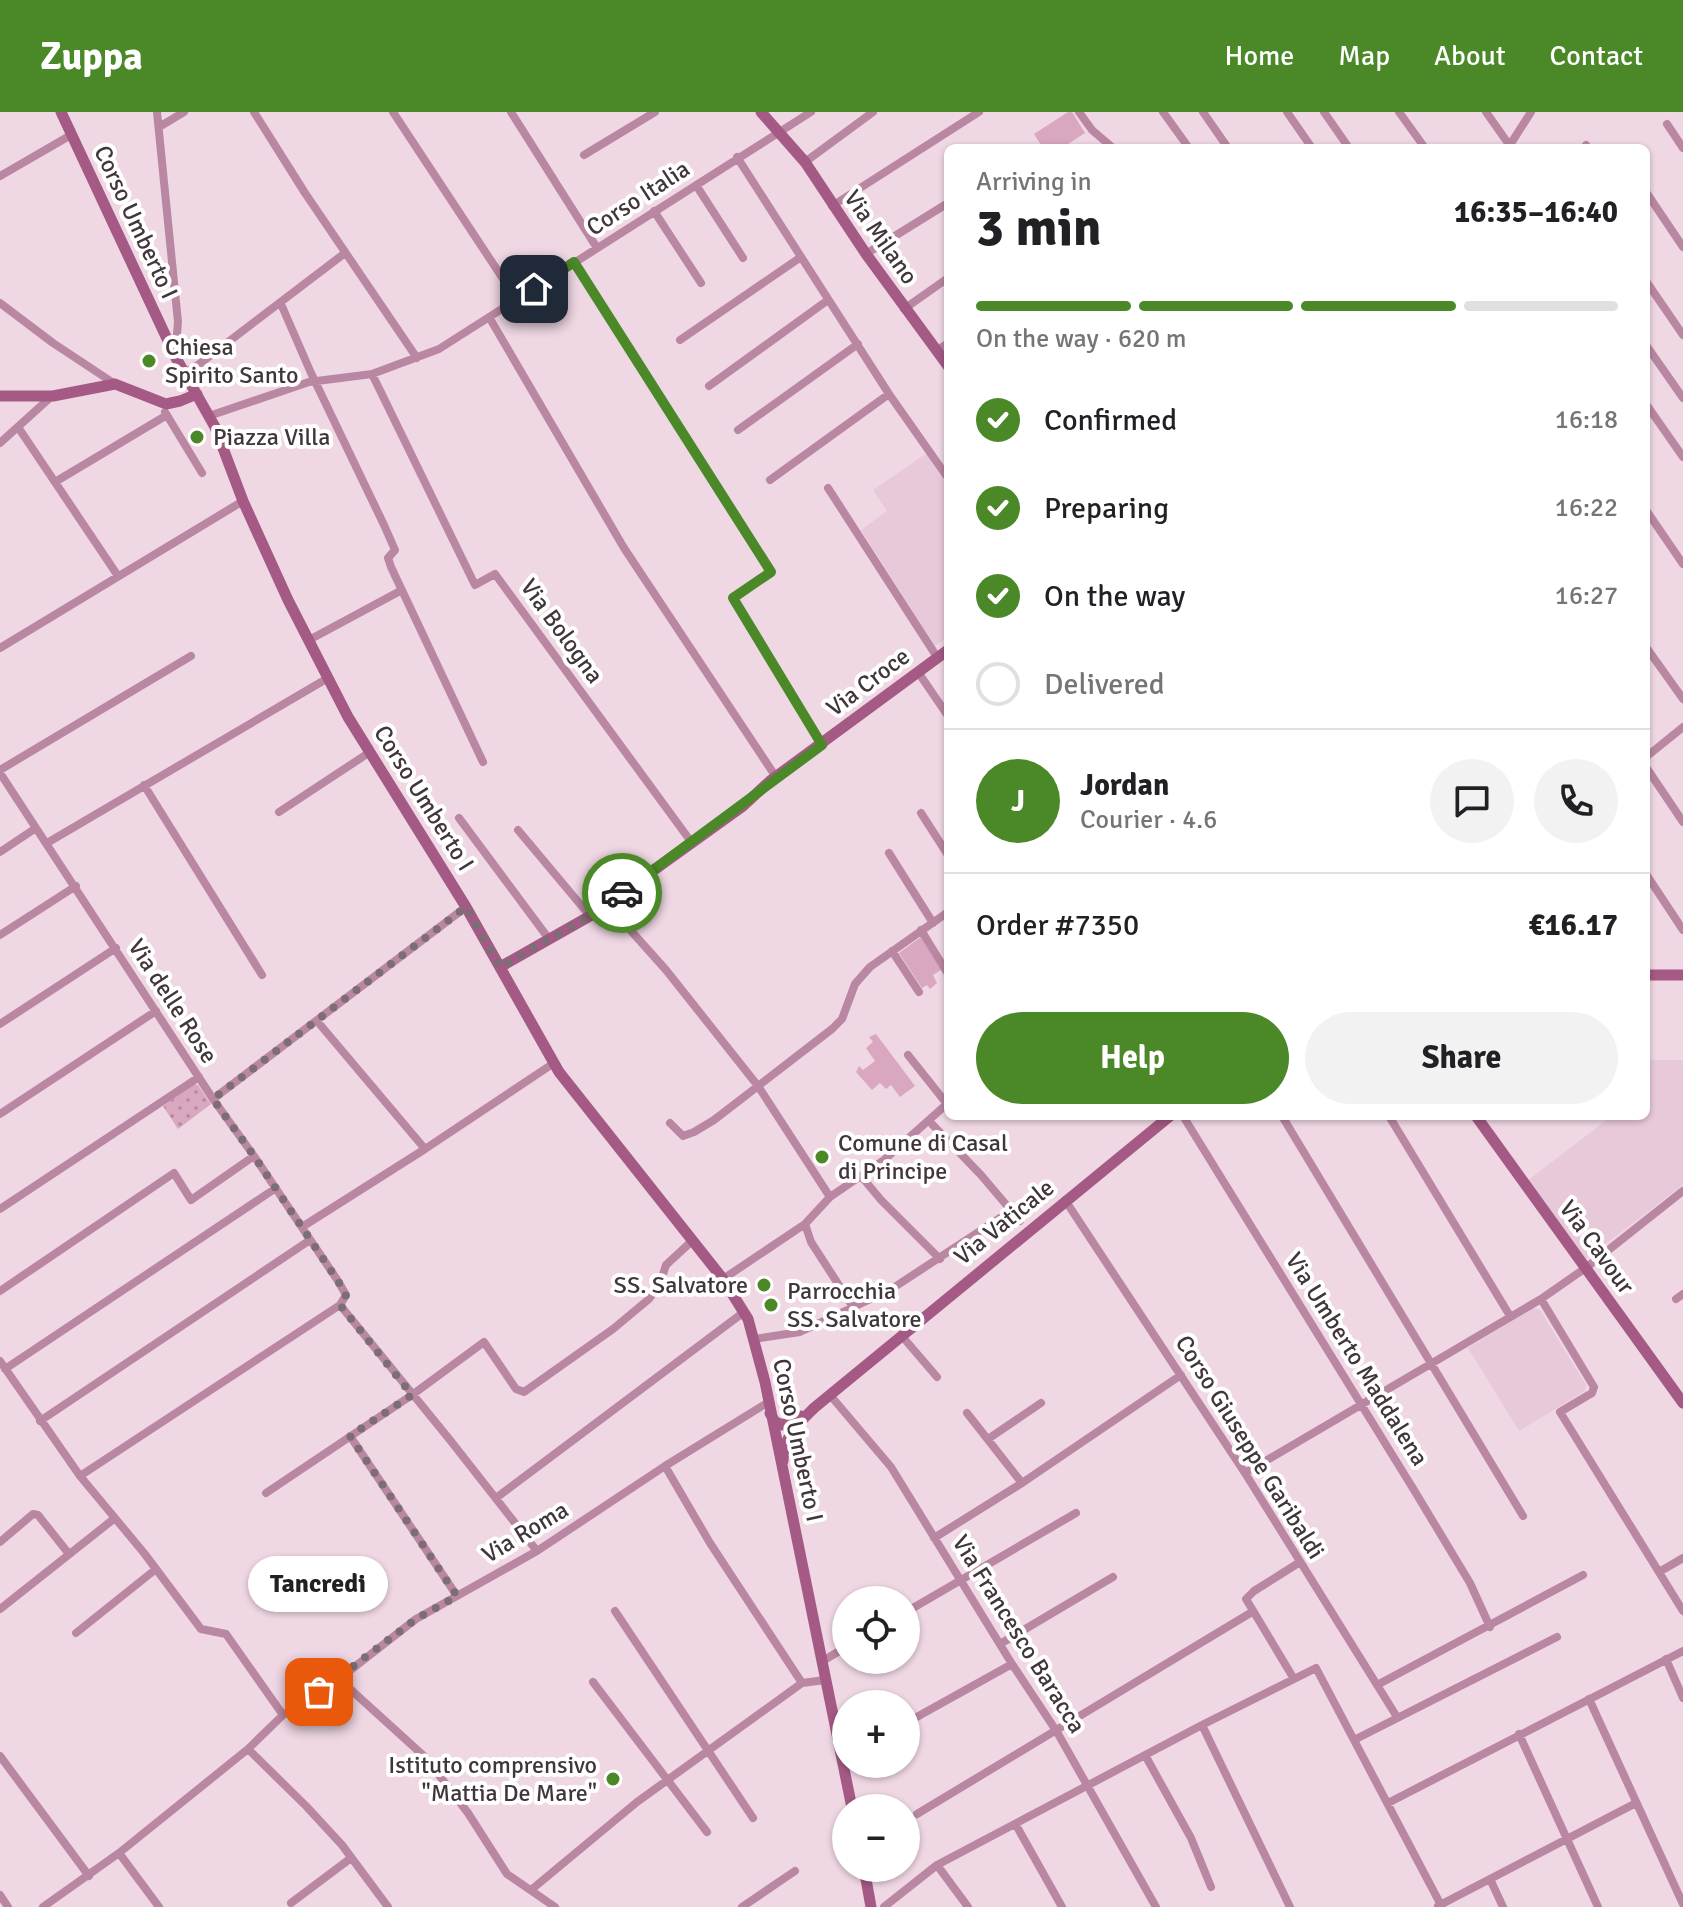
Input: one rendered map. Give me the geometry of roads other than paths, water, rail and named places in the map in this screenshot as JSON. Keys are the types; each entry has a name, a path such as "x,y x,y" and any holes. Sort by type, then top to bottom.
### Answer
{"street":[{"name":"Corso Umberto I","path":"61,112 183,373 209,416 228,457 243,501 309,640 370,752 466,907 554,1063 723,1279 744,1312 754,1339 832,1708"},
{"path":"157,112 178,322 176,345 172,350"},
{"path":"159,127 184,112"},
{"path":"254,112 417,358"},
{"path":"393,112 517,300"},
{"path":"511,112 597,248"},
{"path":"584,155 655,112"},
{"name":"Via Milano","path":"761,112 805,162 832,206 944,361"},
{"name":"Corso Italia","path":"209,416 316,381 372,374 439,349 811,112"},
{"path":"805,162 873,112"},
{"path":"832,206 979,112"},
{"path":"1079,112 1092,130 1108,144"},
{"path":"1163,112 1186,144"},
{"path":"1203,112 1225,144"},
{"path":"1287,112 1309,144"},
{"path":"1324,112 1346,144"},
{"path":"1399,112 1422,144"},
{"path":"1486,112 1507,144"},
{"path":"1511,144 1531,112"},
{"path":"1667,124 1683,148"},
{"path":"0,176 71,135"},
{"path":"737,157 889,394 944,472"},
{"path":"696,185 743,258"},
{"path":"1650,198 1683,247"},
{"path":"866,254 944,205"},
{"path":"654,211 701,283"},
{"path":"183,373 281,304 345,253"},
{"path":"680,340 801,257"},
{"path":"574,262 771,572 733,598 822,745"},
{"path":"904,309 944,281"},
{"path":"1650,287 1683,335"},
{"path":"709,386 828,300"},
{"path":"0,303 115,384 172,404 197,394"},
{"path":"281,304 390,537 395,550 388,558 483,762"},
{"path":"489,317 624,548 776,777"},
{"path":"738,430 858,344"},
{"path":"936,351 944,346"},
{"path":"1650,351 1683,398"},
{"name":"Via Bologna","path":"372,374 475,585 495,574 692,843"},
{"path":"0,396 53,396 115,384"},
{"path":"770,480 889,394"},
{"path":"0,443 53,396"},
{"path":"158,401 202,473"},
{"path":"1650,410 1683,457"},
{"path":"55,482 167,415"},
{"path":"20,430 118,576"},
{"path":"828,488 937,657"},
{"path":"0,648 243,501"},
{"path":"1650,516 1683,564"},
{"path":"309,640 402,590"},
{"name":"Via Croce","path":"500,967 607,904 743,806 776,777 944,653"},
{"path":"1650,653 1683,699"},
{"path":"0,771 191,656"},
{"path":"918,672 944,710"},
{"path":"47,843 328,678"},
{"path":"1650,754 1683,727"},
{"path":"279,812 370,752"},
{"name":"Via delle Rose","path":"0,771 213,1099 346,1295 340,1305 537,1551"},
{"path":"1650,773 1683,822"},
{"path":"144,785 262,975"},
{"path":"0,796 10,789"},
{"path":"921,813 944,849"},
{"path":"459,818 549,939"},
{"path":"0,852 36,828"},
{"path":"518,830 590,916"},
{"path":"889,853 933,923"},
{"path":"1650,880 1683,930"},
{"path":"0,935 76,886"},
{"path":"607,904 666,970 758,1086 830,1197"},
{"path":"213,1099 466,907"},
{"path":"670,1123 683,1136 694,1132 758,1086 842,1019 855,984 870,967 944,915"},
{"path":"921,930 944,967"},
{"path":"0,1024 116,948"},
{"path":"892,951 919,992"},
{"path":"1650,975 1683,975"},
{"path":"0,1114 156,1011"},
{"path":"317,1021 425,1149"},
{"path":"908,1055 944,1098"},
{"path":"302,1227 554,1063"},
{"path":"0,1209 199,1077"},
{"path":"723,1279 805,1224 830,1197 861,1176 944,1107"},
{"name":"Via Vaticale","path":"789,1509 783,1468 785,1443 798,1424 901,1335 1165,1120"},
{"name":"Via Umberto Maddalena","path":"1185,1120 1470,1583 1490,1627"},
{"path":"1284,1120 1523,1516"},
{"path":"1391,1120 1510,1316"},
{"name":"Via Cavour","path":"1480,1120 1683,1403"},
{"path":"929,1121 1020,1221"},
{"path":"0,1291 174,1173 191,1200 254,1156"},
{"path":"861,1176 940,1259"},
{"path":"276,1188 3,1365 80,1476 201,1629 226,1634 283,1715"},
{"path":"1245,1473 1541,1299 1683,1191"},
{"name":"Corso Giuseppe Garibaldi","path":"1065,1200 1245,1473 1397,1717"},
{"path":"754,1339 800,1332 890,1290 1012,1210"},
{"path":"805,1224 811,1242 853,1307"},
{"path":"40,1421 310,1240"},
{"path":"266,1493 412,1395 484,1342 516,1389 524,1392 613,1329 649,1299 660,1284 666,1265 693,1240"},
{"path":"1541,1299 1594,1387 1592,1393 1560,1412 1683,1611"},
{"path":"80,1476 340,1305"},
{"path":"496,1498 744,1312"},
{"path":"901,1335 937,1377"},
{"path":"934,1538 1022,1483 1181,1375"},
{"name":"Via Vaticale","path":"768,1408 775,1422 789,1424 830,1395"},
{"name":"Via Francesco Baracca","path":"830,1395 891,1467 1057,1732 1156,1907"},
{"path":"988,1439 1041,1403"},
{"name":"Via Roma","path":"43,1907 119,1853 248,1749 283,1715 339,1679 416,1619 537,1551 665,1466 768,1408"},
{"path":"967,1413 1022,1483"},
{"path":"350,1436 457,1596"},
{"path":"665,1466 710,1543 802,1683"},
{"path":"920,1604 1076,1513"},
{"path":"0,1542 33,1514 38,1515 69,1554"},
{"path":"0,1609 115,1518"},
{"path":"1659,1572 1683,1558"},
{"path":"1294,1679 1247,1602 1249,1595 1300,1562"},
{"path":"76,1633 156,1569"},
{"path":"1377,1685 1583,1575"},
{"path":"1000,1644 1113,1577"},
{"path":"615,1611 753,1818"},
{"path":"920,1812 1252,1612"},
{"path":"1354,1740 1557,1637"},
{"path":"1388,1803 1683,1651"},
{"path":"821,1662 832,1655"},
{"path":"1666,1659 1683,1698"},
{"path":"920,1715 1012,1664"},
{"path":"884,1907 937,1865 1316,1668 1440,1906 1636,1803"},
{"path":"339,1679 425,1757 468,1813 507,1874 555,1907"},
{"path":"531,1890 591,1838 802,1683 825,1680"},
{"path":"593,1682 707,1832"},
{"path":"1589,1699 1683,1904"},
{"path":"1202,1725 1290,1907"},
{"path":"1519,1734 1598,1907"},
{"path":"248,1749 306,1806 388,1907"},
{"path":"1145,1755 1191,1838 1211,1887"},
{"path":"0,1756 89,1876"},
{"path":"1016,1825 1062,1907"},
{"path":"119,1853 159,1907"},
{"path":"291,1903 351,1858"},
{"path":"937,1865 968,1907"},
{"path":"742,1907 795,1871"},
{"path":"1490,1879 1503,1907"},
{"path":"867,1882 871,1907"},
{"path":"0,1895 8,1907"}],"place":[{"name":"Chiesa Spirito Santo","path":"149,361"},
{"name":"Piazza Villa","path":"197,437"},
{"name":"Comune di Casal di Principe","path":"822,1157"},
{"name":"SS. Salvatore","path":"764,1285"},
{"name":"Parrocchia SS. Salvatore","path":"771,1305"},
{"name":"Tancredi","path":"319,1692"},
{"name":"Istituto comprensivo \"Mattia De Mare\"","path":"613,1779"}]}
